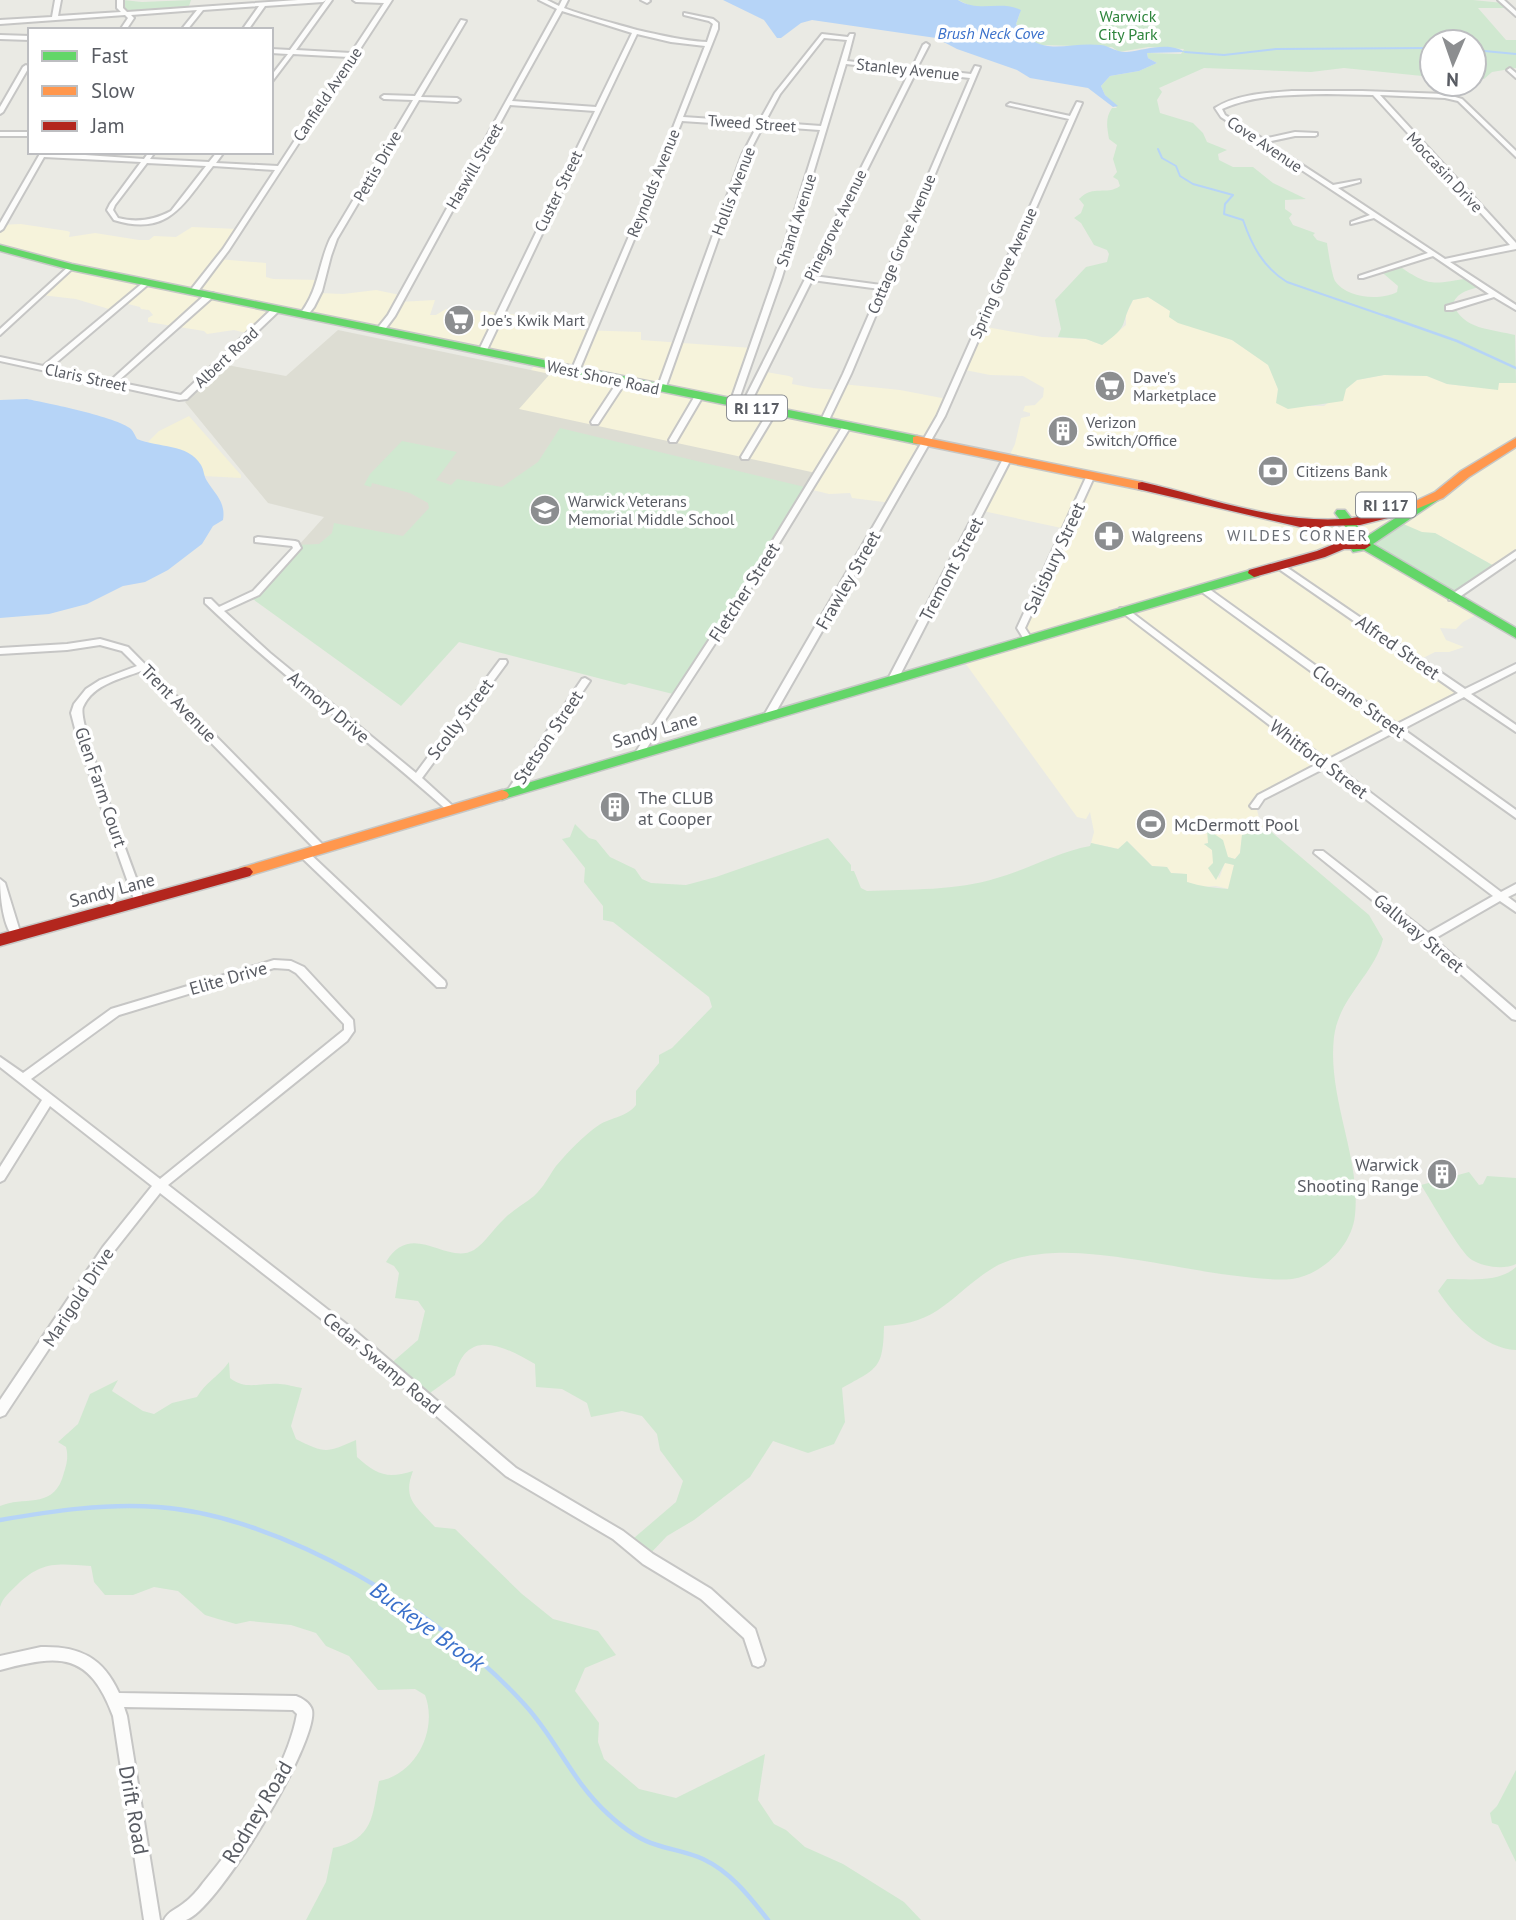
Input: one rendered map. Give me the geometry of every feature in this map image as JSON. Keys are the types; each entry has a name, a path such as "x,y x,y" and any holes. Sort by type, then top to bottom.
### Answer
{"main road":[{"name":"West Shore Road","path":"0,248 72,267 1091,475 1334,530 1396,513 1516,442"},
{"name":"Sandy Lane","path":"8,937 304,854 1279,565 1334,530 1337,554 1365,545 1436,491"},
{"name":"West Shore Road","path":"1207,500 1293,512 1334,530"},
{"path":"1334,530 1365,545 1516,635"}],"street":[{"path":"55,18 58,0"},
{"path":"0,22 323,0"},
{"path":"273,78 329,0"},
{"path":"356,0 388,1"},
{"path":"542,0 636,31 695,44 708,44 715,29 714,22 686,13"},
{"name":"Haswill Street","path":"380,330 391,316 565,0"},
{"path":"121,1 120,8 131,18 124,28"},
{"name":"Canfield Avenue","path":"194,292 226,250 388,1"},
{"path":"1502,1 1516,1"},
{"path":"1502,1 1516,14"},
{"path":"246,28 263,4"},
{"path":"186,28 202,8"},
{"name":"Pettis Drive","path":"304,314 312,306 319,292 330,247 463,21"},
{"name":"Custer Street","path":"482,352 636,31"},
{"name":"Hollis Avenue","path":"661,388 728,199 777,94 822,36 852,37"},
{"path":"0,37 28,38"},
{"name":"Shand Avenue","path":"739,404 852,37"},
{"name":"Reynolds Avenue","path":"575,371 680,119 708,44"},
{"name":"Pinegrove Avenue","path":"739,404 809,277 926,45"},
{"path":"273,51 353,55"},
{"name":"Stanley Avenue","path":"844,62 972,76"},
{"name":"Cottage Grove Avenue","path":"824,422 977,66"},
{"path":"2,108 26,67"},
{"name":"Cove Avenue","path":"1516,155 1460,100 1454,98 1287,92 1241,100 1218,108 1223,116 1516,308"},
{"name":"Moccasin Drive","path":"1376,95 1516,247"},
{"path":"0,97 2,108"},
{"path":"384,97 457,100"},
{"path":"510,103 597,109"},
{"name":"Spring Grove Avenue","path":"927,443 1079,103"},
{"path":"1010,105 1072,118"},
{"name":"Tweed Street","path":"680,119 824,128"},
{"path":"0,134 28,134"},
{"path":"1263,141 1295,134 1315,134"},
{"path":"0,229 43,154 83,154 278,169"},
{"path":"150,154 110,210 116,219 151,222 173,212 220,154"},
{"path":"1331,188 1358,181"},
{"path":"1353,223 1374,216"},
{"path":"1444,261 1516,247"},
{"path":"1361,277 1433,254"},
{"path":"0,333 72,267"},
{"path":"809,277 882,287"},
{"path":"45,368 147,282"},
{"path":"1449,308 1495,294"},
{"path":"112,383 211,295"},
{"name":"Albert Road","path":"172,397 184,397 277,309"},
{"name":"Claris Street","path":"0,359 172,397"},
{"path":"595,422 623,380"},
{"path":"673,440 699,396"},
{"path":"745,457 773,411"},
{"name":"Fletcher Street","path":"638,755 772,549 847,426"},
{"name":"Frawley Street","path":"768,717 927,443"},
{"name":"Tremont Street","path":"893,679 1007,459"},
{"name":"Salisbury Street","path":"1028,639 1021,628 1056,557 1091,475"},
{"path":"218,611 256,593 297,548 295,544 258,540"},
{"path":"1452,598 1516,554"},
{"name":"Alfred Street","path":"1279,565 1516,729"},
{"name":"Clorane Street","path":"1202,588 1516,815"},
{"name":"Armory Drive","path":"208,601 243,636 390,757 418,776 452,810"},
{"name":"Whitford Street","path":"1123,610 1516,908"},
{"name":"Trent Avenue","path":"0,651 106,642 124,649 321,849"},
{"name":"Scolly Street","path":"418,776 503,662"},
{"name":"Glen Farm Court","path":"140,902 84,744 76,713 83,698 96,687 143,667"},
{"path":"1255,806 1261,797 1516,667"},
{"name":"Stetson Street","path":"510,793 585,681"},
{"name":"Gallway Street","path":"1319,853 1427,938 1516,1016"},
{"path":"304,854 441,984"},
{"path":"0,883 8,937"},
{"path":"1427,938 1516,888"},
{"name":"Elite Drive","path":"23,1079 115,1012 274,964 291,965 300,970 348,1019 349,1031 159,1186"},
{"name":"Cedar Swamp Road","path":"0,1062 212,1224 350,1334 511,1472 618,1535 648,1559 705,1594 750,1634 758,1660"},
{"path":"0,1177 49,1099"},
{"name":"Marigold Drive","path":"0,1411 107,1251 159,1186"},
{"path":"0,1662 38,1652 69,1654 96,1671 115,1700"},
{"name":"Drift Road","path":"115,1700 120,1716 152,1920"},
{"name":"Rodney Road","path":"115,1700 296,1703 305,1711 302,1733 273,1794 228,1862 198,1901 172,1920"}],"shaded area":[{"path":"21,224 67,231 70,232 69,237 95,233 139,240 149,240 154,236 176,237 192,227 237,229 218,259 266,263 266,277 273,279 321,280 319,293 343,294 376,290 400,295 399,302 435,300 430,315 436,315 446,309 465,309 519,315 556,327 641,332 641,340 752,348 733,403 733,406 740,408 748,408 766,372 789,376 793,378 792,384 813,388 836,390 842,384 900,390 947,399 892,503 852,498 850,493 829,494 498,412 535,365 277,312 250,334 234,330 207,334 204,331 148,322 148,318 153,315 149,310 124,303 112,310 76,299 41,295 69,269 0,251 0,225"},
{"path":"1148,297 1170,311 1170,317 1232,340 1269,365 1278,389 1297,406 1324,406 1357,380 1384,375 1427,376 1447,384 1473,387 1516,383 1516,555 1496,567 1435,533 1422,533 1401,523 1392,527 1478,614 1456,629 1440,628 1446,640 1464,647 1449,652 1435,652 1421,659 1463,693 1264,795 1256,806 1259,818 1268,829 1242,835 1240,853 1235,859 1208,843 1204,844 1212,850 1219,879 1225,862 1234,865 1229,889 1201,887 1187,882 1186,874 1171,873 1167,867 1152,866 1127,841 1119,849 1091,843 1094,832 1090,812 1086,819 1077,817 963,660 1024,641 1022,632 1066,529 983,511 1015,444 1021,418 1030,416 1030,413 1023,411 1025,406 1035,405 1043,397 1044,388 1023,376 990,375 960,369 981,326 1042,337 1086,339 1102,345 1126,325 1126,315 1133,300"},
{"name":"Warwick Veterans Memorial Middle School","path":"338,330 550,374 519,409 816,473 678,691 256,593 324,517 268,503 185,402 227,365 286,376"}],"green space":[{"path":"123,0 191,0 188,9 127,14 121,10"},
{"name":"Warwick City Park","path":"958,0 1473,0 1503,3 1507,8 1478,8 1506,40 1516,40 1516,68 1492,72 1488,76 1488,28 1418,28 1418,76 1344,68 1311,72 1204,68 1159,88 1162,92 1157,100 1160,113 1193,123 1203,133 1207,142 1227,150 1218,154 1219,160 1233,167 1253,167 1273,183 1306,199 1285,200 1285,209 1292,214 1289,218 1293,225 1315,233 1313,235 1317,240 1327,243 1331,268 1340,287 1364,296 1390,295 1397,292 1398,286 1378,269 1396,264 1425,281 1439,283 1470,278 1482,286 1461,293 1453,303 1463,319 1479,327 1515,335 1516,383 1499,383 1498,390 1447,384 1427,376 1384,375 1357,380 1346,389 1343,401 1288,409 1276,403 1278,389 1268,365 1232,340 1178,323 1169,317 1170,311 1148,297 1133,300 1121,329 1102,345 1086,339 1058,337 1061,329 1055,300 1086,267 1107,262 1109,254 1107,250 1094,245 1081,223 1074,218 1081,213 1084,205 1079,199 1084,195 1120,186 1118,180 1113,177 1117,172 1113,159 1117,145 1109,139 1107,127 1112,108 1117,108 1101,86 1110,76 1139,71 1157,63 1148,58 1147,53 1181,54 1184,49 1148,47 1119,52 1112,47 1041,45 1030,41 1016,24 1020,13 1003,6 975,8"},
{"name":"Warwick Veterans Memorial Middle School","path":"560,428 809,488 677,695 629,683 625,685 459,642 401,706 250,597 294,552 296,545 319,544 332,533 334,523 403,536 429,508 428,503 410,493 372,483 371,487 364,485 370,474 402,441 457,452 436,480 451,485 457,479 502,487 538,462"},
{"path":"1401,523 1422,532 1435,533 1496,567 1453,597 1361,544"},
{"path":"575,824 589,838 596,840 610,857 635,869 642,879 651,883 686,885 828,838 851,865 851,871 854,871 861,888 867,891 933,889 982,882 1090,846 1091,843 1118,849 1127,841 1152,866 1167,867 1171,873 1187,874 1187,882 1228,889 1234,865 1225,863 1216,880 1208,868 1213,863 1212,850 1204,844 1208,843 1207,829 1223,840 1228,857 1235,859 1240,853 1242,835 1268,829 1369,915 1383,939 1379,952 1342,1010 1334,1037 1335,1082 1356,1193 1355,1215 1348,1238 1334,1257 1324,1265 1314,1272 1292,1279 1229,1275 1118,1257 1075,1253 1032,1255 1000,1264 932,1314 903,1324 884,1326 882,1351 876,1366 842,1388 845,1422 834,1444 808,1453 773,1441 750,1477 694,1520 667,1536 646,1558 627,1544 676,1502 683,1481 660,1450 657,1434 642,1416 622,1411 591,1417 587,1403 562,1389 536,1387 535,1364 499,1347 477,1346 468,1350 455,1375 423,1398 389,1365 418,1340 425,1311 418,1301 395,1298 399,1273 394,1266 386,1262 396,1250 407,1244 429,1246 452,1253 463,1253 478,1247 507,1216 537,1193 556,1166 582,1139 599,1125 624,1114 636,1105 636,1091 659,1063 659,1055 672,1048 712,1007 709,997 613,922 603,920 603,906 584,882 585,868 562,839 570,837"},
{"name":"Warwick Shooting Range","path":"1469,1172 1479,1185 1483,1184 1487,1176 1516,1178 1516,1264 1494,1267 1467,1256 1421,1185"},
{"path":"1516,1267 1516,1350 1493,1344 1471,1330 1438,1291 1447,1279 1492,1278"},
{"path":"229,1362 230,1378 236,1382 254,1385 282,1384 302,1388 291,1426 296,1439 326,1450 356,1440 357,1457 371,1468 389,1475 413,1471 410,1495 435,1527 455,1529 522,1594 553,1619 598,1631 616,1655 585,1668 575,1691 599,1723 598,1742 604,1759 639,1789 676,1798 765,1754 758,1800 774,1824 786,1830 805,1847 843,1864 904,1902 921,1920 306,1920 326,1882 333,1848 356,1839 364,1832 372,1815 379,1781 404,1769 414,1760 421,1748 429,1722 425,1695 415,1689 378,1690 349,1656 326,1646 316,1633 291,1625 250,1621 236,1624 205,1615 178,1591 154,1587 133,1595 105,1595 94,1582 91,1566 43,1567 9,1592 0,1607 0,1506 44,1498 57,1488 67,1463 66,1447 58,1442 78,1424 90,1394 118,1380 112,1391 143,1411 154,1414 172,1403 197,1397"},
{"path":"1516,1770 1516,1862 1498,1825 1492,1823 1490,1813 1497,1806"}],"sand":[{"path":"189,416 241,478 204,476 148,442 159,431"}],"water":[{"name":"Brush Neck Cove","path":"723,0 958,0 974,6 1005,6 1021,10 1016,24 1025,35 1044,45 1101,45 1123,52 1171,47 1185,52 1147,53 1148,58 1157,63 1139,71 1110,76 1101,86 1105,95 1118,106 1113,107 1088,88 1030,78 1017,70 957,49 936,38 812,20 801,23 781,38 777,38 764,20"},
{"path":"27,399 112,420 131,429 137,439 188,453 201,465 206,479 219,499 223,508 223,520 213,526 202,544 168,570 145,582 123,586 87,604 49,614 0,618 0,400"}],"waterway":[{"path":"1185,52 1224,55 1276,49 1418,48"},
{"path":"1488,51 1516,54"},
{"path":"1158,149 1162,158 1176,166 1180,176 1193,184 1233,195 1225,204 1224,214 1243,220 1259,255 1271,270 1287,282 1391,318"},
{"path":"1386,316 1457,341 1516,368"},
{"name":"Buckeye Brook","path":"0,1520 118,1506 158,1507 206,1514 256,1529 307,1549 357,1575 405,1604 491,1670 536,1718 584,1788 619,1824 650,1843 713,1864 739,1886 768,1920"}],"traffic: fast":[{"path":"0,248 71,267 917,440"},
{"path":"1357,549 1434,497"},
{"path":"1341,513 1365,545 1516,634"},
{"path":"502,795 1254,573"}],"traffic: slow":[{"path":"917,440 1142,486"},
{"path":"1400,511 1439,495 1465,474 1516,442"},
{"path":"245,872 502,795"}],"traffic: jam":[{"path":"1142,486 1239,510 1313,522 1352,522 1400,511"},
{"path":"1281,518 1317,527 1334,538"},
{"path":"1254,573 1321,554 1342,545 1365,545"},
{"path":"0,940 245,872"}],"place":[{"name":"Joe's Kwik Mart","path":"459,320"},
{"name":"Dave's Marketplace","path":"1110,386"},
{"name":"Verizon Switch/Office","path":"1063,431"},
{"name":"Citizens Bank","path":"1273,471"},
{"name":"Warwick Veterans Memorial Middle School","path":"545,510"},
{"name":"Walgreens","path":"1109,536"},
{"name":"The CLUB at Cooper","path":"615,807"},
{"name":"McDermott Pool","path":"1151,824"},
{"name":"Warwick Shooting Range","path":"1442,1174"}],"district":[{"name":"WILDES CORNER","path":"1298,535"}]}
